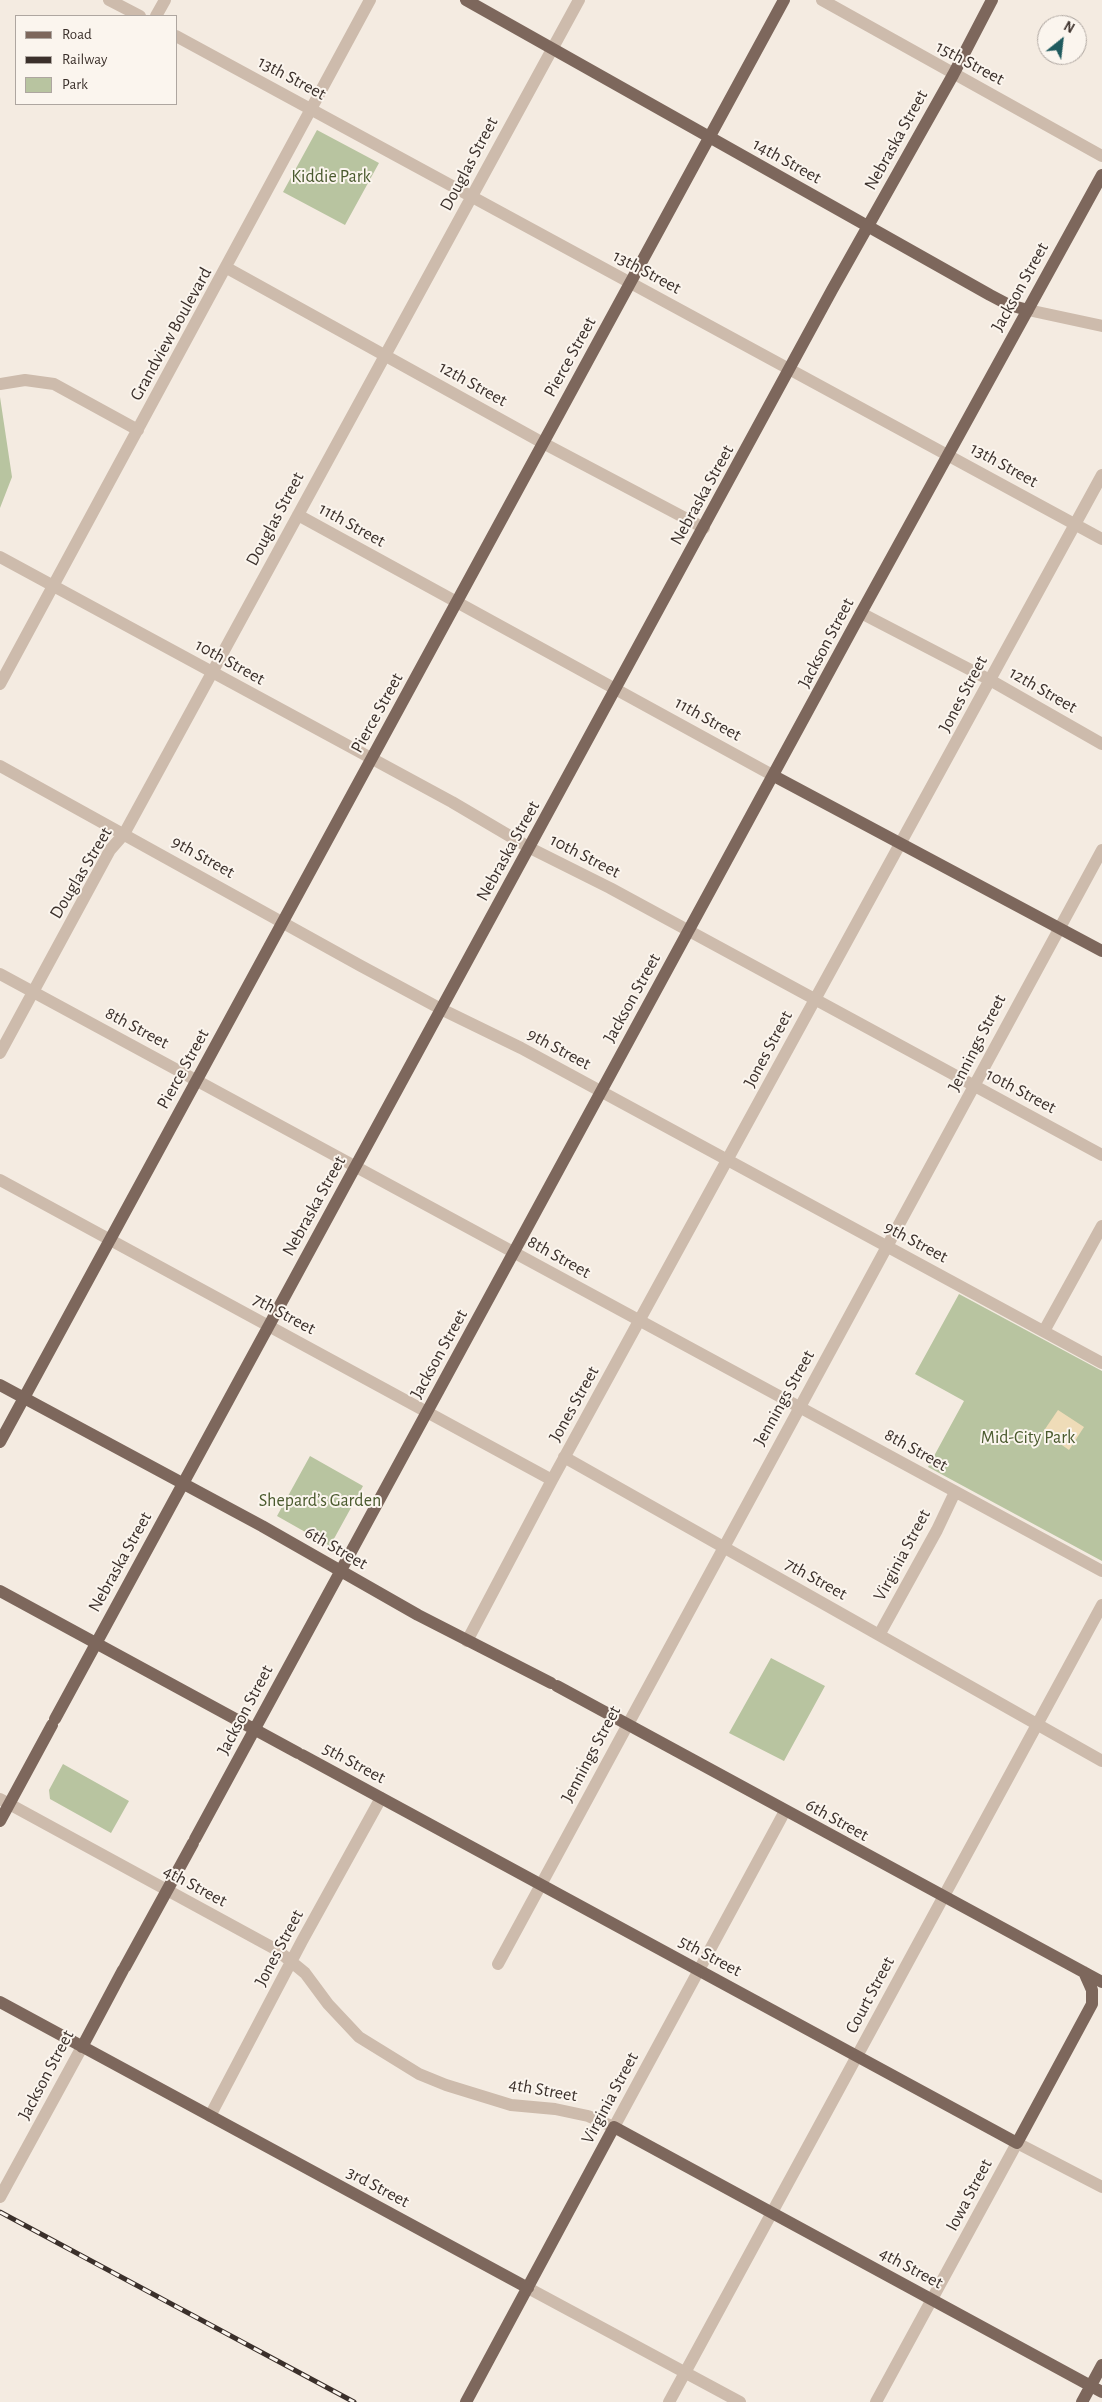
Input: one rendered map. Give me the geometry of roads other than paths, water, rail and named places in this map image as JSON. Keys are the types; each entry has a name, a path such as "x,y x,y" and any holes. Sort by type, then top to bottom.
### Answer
{"main road":[{"name":"14th Street","path":"466,0 1010,305 1028,310"},
{"name":"Pierce Street","path":"0,1442 784,0"},
{"name":"Nebraska Street","path":"0,1821 5,1802 54,1722 868,226 953,75 992,0"},
{"name":"Jackson Street","path":"82,2047 861,613 1102,175"},
{"name":"11th Street","path":"774,776 1102,951"},
{"name":"6th Street","path":"0,1385 467,1640 554,1685 1102,1982"},
{"name":"5th Street","path":"0,1591 1018,2142"},
{"name":"Iowa Street","path":"1018,2142 1097,2002 1084,1972"},
{"name":"3rd Street","path":"0,2002 528,2288"},
{"name":"4th Street","path":"614,2127 1096,2389"},
{"name":"Virginia Street","path":"466,2402 614,2127"},
{"path":"1082,2402 1096,2389 1102,2365"}],"street":[{"path":"109,0 138,15"},
{"path":"156,15 164,0"},
{"name":"Grandview Boulevard","path":"0,684 227,268 370,0"},
{"name":"Douglas Street","path":"0,1053 110,850 124,834 384,354 579,0"},
{"name":"15th Street","path":"822,0 953,75 1102,156"},
{"name":"13th Street","path":"178,37 1102,539"},
{"name":"12th Street","path":"227,268 543,443 704,528"},
{"name":"14th Street","path":"1028,310 1102,326"},
{"path":"0,384 25,380 54,384 138,430"},
{"name":"Jones Street","path":"467,1640 814,999 1102,475"},
{"name":"11th Street","path":"298,515 774,776"},
{"name":"10th Street","path":"0,557 372,758 530,848 689,931 1102,1155"},
{"name":"12th Street","path":"861,613 990,680 1102,744"},
{"name":"9th Street","path":"0,766 441,1009 521,1048 1102,1363"},
{"name":"Jennings Street","path":"498,1964 626,1725 975,1086 1058,928 1102,850"},
{"name":"8th Street","path":"0,974 356,1165 1102,1571"},
{"name":"7th Street","path":"0,1180 552,1480"},
{"path":"1044,1331 1102,1226"},
{"name":"7th Street","path":"564,1458 1102,1761"},
{"name":"Virginia Street","path":"879,1635 937,1530 955,1492"},
{"name":"Court Street","path":"669,2402 1102,1605"},
{"name":"Jones Street","path":"210,2116 291,1962 381,1798"},
{"name":"4th Street","path":"5,1802 277,1950 305,1973 328,2004 359,2037 419,2074 446,2085 511,2104 588,2116 614,2127"},
{"name":"Virginia Street","path":"614,2127 785,1811"},
{"name":"Jackson Street","path":"0,2197 82,2047"},
{"name":"5th Street","path":"1018,2142 1102,2187"},
{"name":"Iowa Street","path":"876,2402 1018,2142"},
{"name":"3rd Street","path":"528,2288 740,2402"}],"railway":[{"path":"0,2212 354,2402"}],"park label":[{"name":"Kiddie Park","path":"331,177"},
{"name":"Mid-City Park","path":"1028,1438"},
{"name":"Shepard’s Garden","path":"320,1501"}]}
